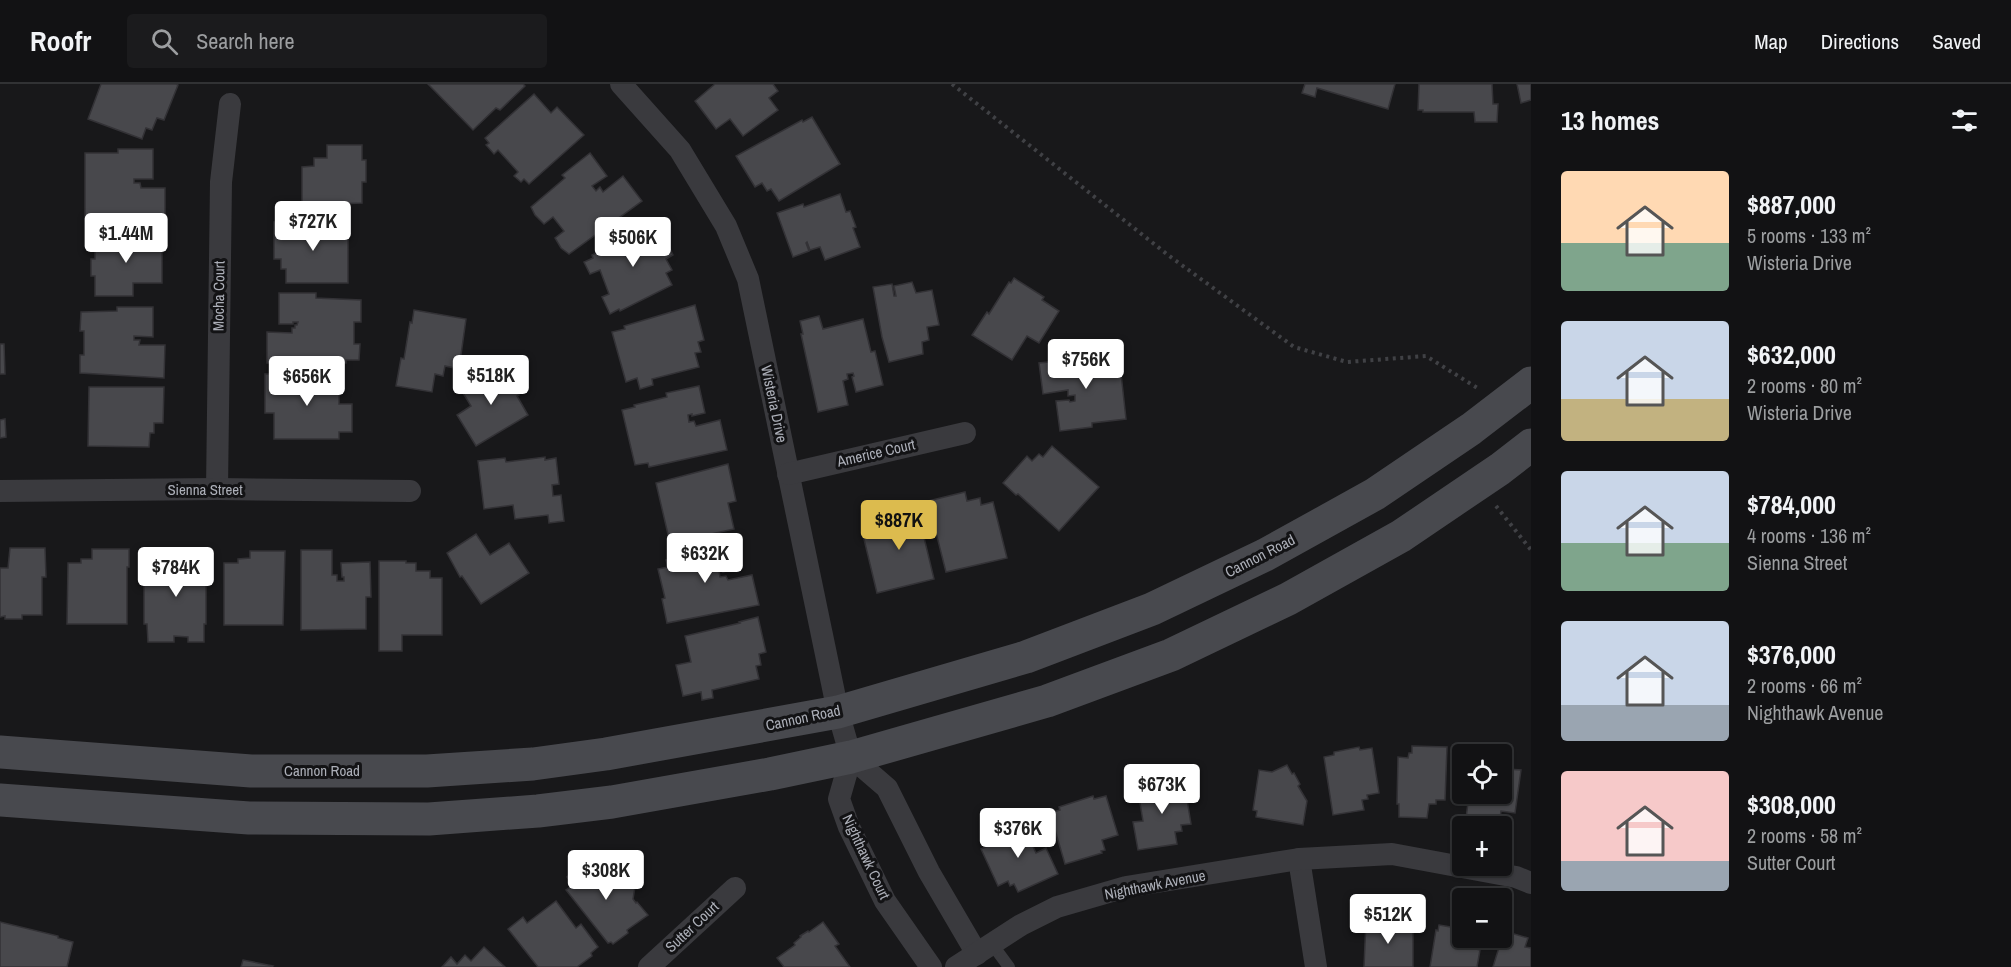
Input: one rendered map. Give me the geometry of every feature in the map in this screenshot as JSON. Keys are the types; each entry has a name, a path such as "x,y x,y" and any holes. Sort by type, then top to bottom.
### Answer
{"main road":[{"name":"Cannon Road","path":"0,752 251,771 427,771 533,764 606,754 838,712 1026,657 1152,609 1265,555 1375,494 1471,429 1531,383"},
{"path":"0,800 249,818 429,819 538,811 612,802 770,774 850,757 1047,701 1171,655 1288,599 1401,536 1500,469 1531,445"}],"street":[{"name":"Wisteria Drive","path":"621,84 680,150 726,226 748,279 838,712 850,757"},
{"name":"Mocha Court","path":"217,489 221,182 230,104"},
{"name":"Americe Court","path":"788,474 965,433"},
{"name":"Sienna Street","path":"0,491 217,489 410,491"},
{"path":"850,757 887,788 929,872 984,949"},
{"name":"Nighthawk Court","path":"850,757 839,799 849,827 885,901 931,967"},
{"name":"Nighthawk Avenue","path":"956,967 1021,925 1058,907 1126,887 1299,860 1392,854 1516,877 1531,883"},
{"path":"1299,860 1316,967"},
{"name":"Sutter Court","path":"649,967 735,888"}],"lane":[{"path":"984,949 1009,967"}],"path":[{"path":"952,84 1168,255 1294,347 1347,362 1426,356 1482,391"},
{"path":"1492,501 1531,550"}],"building":[{"path":"101,84 178,85 164,120 157,118 152,130 146,128 142,139 88,119"},
{"path":"428,84 523,84 525,86 500,110 496,108 473,130"},
{"path":"715,84 773,84 778,91 769,98 778,110 743,136 730,119 716,129 695,101"},
{"path":"1305,84 1395,84 1388,109 1317,88 1315,97 1302,93"},
{"path":"1419,84 1492,84 1493,104 1498,104 1497,122 1475,122 1474,112 1423,112 1423,110 1418,110"},
{"path":"1517,84 1531,84 1531,100 1521,103"},
{"path":"534,94 551,113 557,107 584,135 529,184 524,179 521,182 514,176 518,172 498,150 494,154 486,145 489,143 485,138"},
{"path":"812,117 840,164 779,201 771,189 767,191 762,183 755,187 736,156 802,120 803,122"},
{"path":"327,145 362,145 362,160 366,160 366,182 362,182 362,203 311,205 311,203 302,202 302,167 314,166 314,158 327,158"},
{"path":"118,149 153,149 153,179 134,179 134,183 140,183 141,188 165,188 165,219 85,218 85,153 118,153"},
{"path":"590,153 607,176 592,186 596,191 600,187 603,192 623,176 642,201 569,254 561,248 555,238 564,231 553,217 544,224 531,207 565,178 562,175"},
{"path":"840,194 846,212 850,211 860,247 825,260 820,247 810,250 807,242 809,251 793,257 777,213 803,204 804,207"},
{"path":"656,221 673,255 666,259 672,270 666,273 672,285 610,314 602,297 609,294 600,270 590,274 584,262 593,258 592,255"},
{"path":"274,222 292,222 292,225 348,224 348,283 286,283 286,269 281,269 281,259 274,259"},
{"path":"135,235 162,236 162,283 133,283 133,296 95,296 95,276 91,276 91,259 95,259 95,238 135,238"},
{"path":"1014,278 1044,297 1042,300 1059,311 1039,343 1027,336 1012,360 972,335"},
{"path":"912,282 916,293 932,290 939,325 927,327 929,340 922,342 923,354 889,362 873,287 892,284 894,296 896,296 894,286"},
{"path":"279,293 316,293 316,298 361,300 361,322 354,322 354,344 360,344 359,360 346,360 346,363 267,363 267,332 292,333 292,328 295,328 298,322 279,324"},
{"path":"695,305 704,340 698,342 701,352 695,353 699,367 652,379 653,385 640,389 637,378 626,382 612,332 625,329 624,326"},
{"path":"117,307 153,307 153,337 134,336 134,340 140,340 139,345 165,345 164,378 80,373 80,355 84,355 84,331 80,331 81,312 117,311"},
{"path":"414,310 466,319 459,369 445,366 443,376 435,374 432,392 396,386"},
{"path":"819,316 823,329 863,319 871,352 875,351 883,385 856,392 853,373 847,374 848,379 843,381 848,405 818,412 800,321"},
{"path":"0,344 4,344 5,374 0,374"},
{"path":"1119,355 1126,419 1092,423 1092,427 1060,431 1056,401 1075,401 1075,395 1068,396 1068,390 1043,394 1039,363"},
{"path":"497,365 505,377 507,375 528,415 476,446 457,415 471,406 460,388"},
{"path":"265,374 281,374 281,377 339,376 339,404 352,404 352,432 339,432 339,439 274,439 274,413 265,413"},
{"path":"699,386 705,413 688,415 689,422 694,421 696,426 720,420 727,450 649,467 648,463 635,465 622,410 667,397 666,393"},
{"path":"89,387 164,387 163,423 154,423 154,433 150,433 149,447 88,446"},
{"path":"5,419 6,437 0,438 0,420"},
{"path":"1052,446 1099,487 1059,531 1003,483 1027,456 1032,461 1039,454 1043,457"},
{"path":"545,457 545,460 556,458 559,484 552,485 553,496 561,495 564,521 549,523 548,515 515,519 513,505 484,509 478,461 505,458 506,462"},
{"path":"728,464 736,501 728,503 734,529 670,543 656,483"},
{"path":"965,492 967,501 980,498 981,505 993,502 1007,558 946,572 928,501"},
{"path":"918,506 934,579 877,593 863,535 876,531 875,526 885,524 883,515"},
{"path":"476,534 490,555 509,543 529,573 481,604 462,576 460,577 447,553"},
{"path":"731,540 738,568 719,571 720,577 726,576 728,580 752,575 759,605 667,623 662,599 665,598 658,569 668,567 666,560 698,552 697,548"},
{"path":"10,548 45,548 46,577 42,577 42,615 22,615 22,619 0,617 0,568 8,568"},
{"path":"92,549 129,549 127,624 67,624 68,563 81,563 81,559 92,559"},
{"path":"301,550 332,550 332,575 337,575 337,581 344,581 341,563 370,562 371,597 366,597 366,629 301,630"},
{"path":"250,551 285,551 283,625 224,625 224,563 238,563 238,559 250,558"},
{"path":"208,553 204,642 188,642 188,637 174,636 174,642 148,642 147,624 144,624 144,566 153,566 154,560 170,559 170,554"},
{"path":"379,561 416,563 416,571 430,571 430,578 442,578 442,635 402,635 402,651 379,651"},
{"path":"758,617 766,652 759,654 761,665 756,666 759,679 712,690 713,698 702,700 701,692 683,696 676,665 691,662 685,636"},
{"path":"1412,746 1447,747 1445,800 1436,800 1436,804 1429,804 1427,818 1399,817 1398,757 1408,758 1409,753 1412,753"},
{"path":"1359,747 1360,750 1372,748 1379,793 1367,795 1368,799 1362,800 1364,810 1333,815 1324,757 1334,755 1334,752"},
{"path":"1287,765 1292,774 1294,773 1300,784 1298,786 1307,801 1303,825 1256,817 1257,811 1253,810 1259,770 1272,772"},
{"path":"1512,769 1521,770 1515,813 1501,811 1500,816 1466,816 1468,804 1512,804"},
{"path":"1171,781 1172,783 1184,781 1191,824 1181,825 1182,831 1175,832 1177,844 1138,850 1133,822 1143,821 1138,791 1146,790 1146,785"},
{"path":"1093,796 1094,799 1106,796 1118,835 1102,840 1105,850 1101,851 1102,853 1065,864 1050,813 1060,810 1059,807"},
{"path":"1020,818 1036,853 1046,848 1058,874 1018,892 1014,884 1010,886 1008,881 998,886 981,849 993,844 991,840 1011,832 1007,824"},
{"path":"590,859 600,871 603,869 609,875 634,878 636,881 633,899 648,915 627,930 628,933 613,944 608,943 566,890 573,885 567,877"},
{"path":"556,901 576,928 581,924 598,947 591,953 592,956 577,967 538,967 508,929 523,917 527,923"},
{"path":"1366,920 1393,920 1393,923 1399,923 1399,931 1413,931 1413,967 1364,967"},
{"path":"0,922 58,936 58,938 73,942 67,967 0,967"},
{"path":"823,922 839,944 835,946 850,967 784,967 777,958 795,945 794,943 800,936"},
{"path":"1439,925 1452,927 1452,948 1480,950 1477,967 1430,967 1436,930 1438,931"},
{"path":"1512,933 1528,938 1525,947 1531,948 1531,967 1493,967 1499,948 1512,948"},
{"path":"484,947 505,967 442,967 451,957 457,964 465,955 471,961"},
{"path":"243,960 273,966 241,967"}]}
